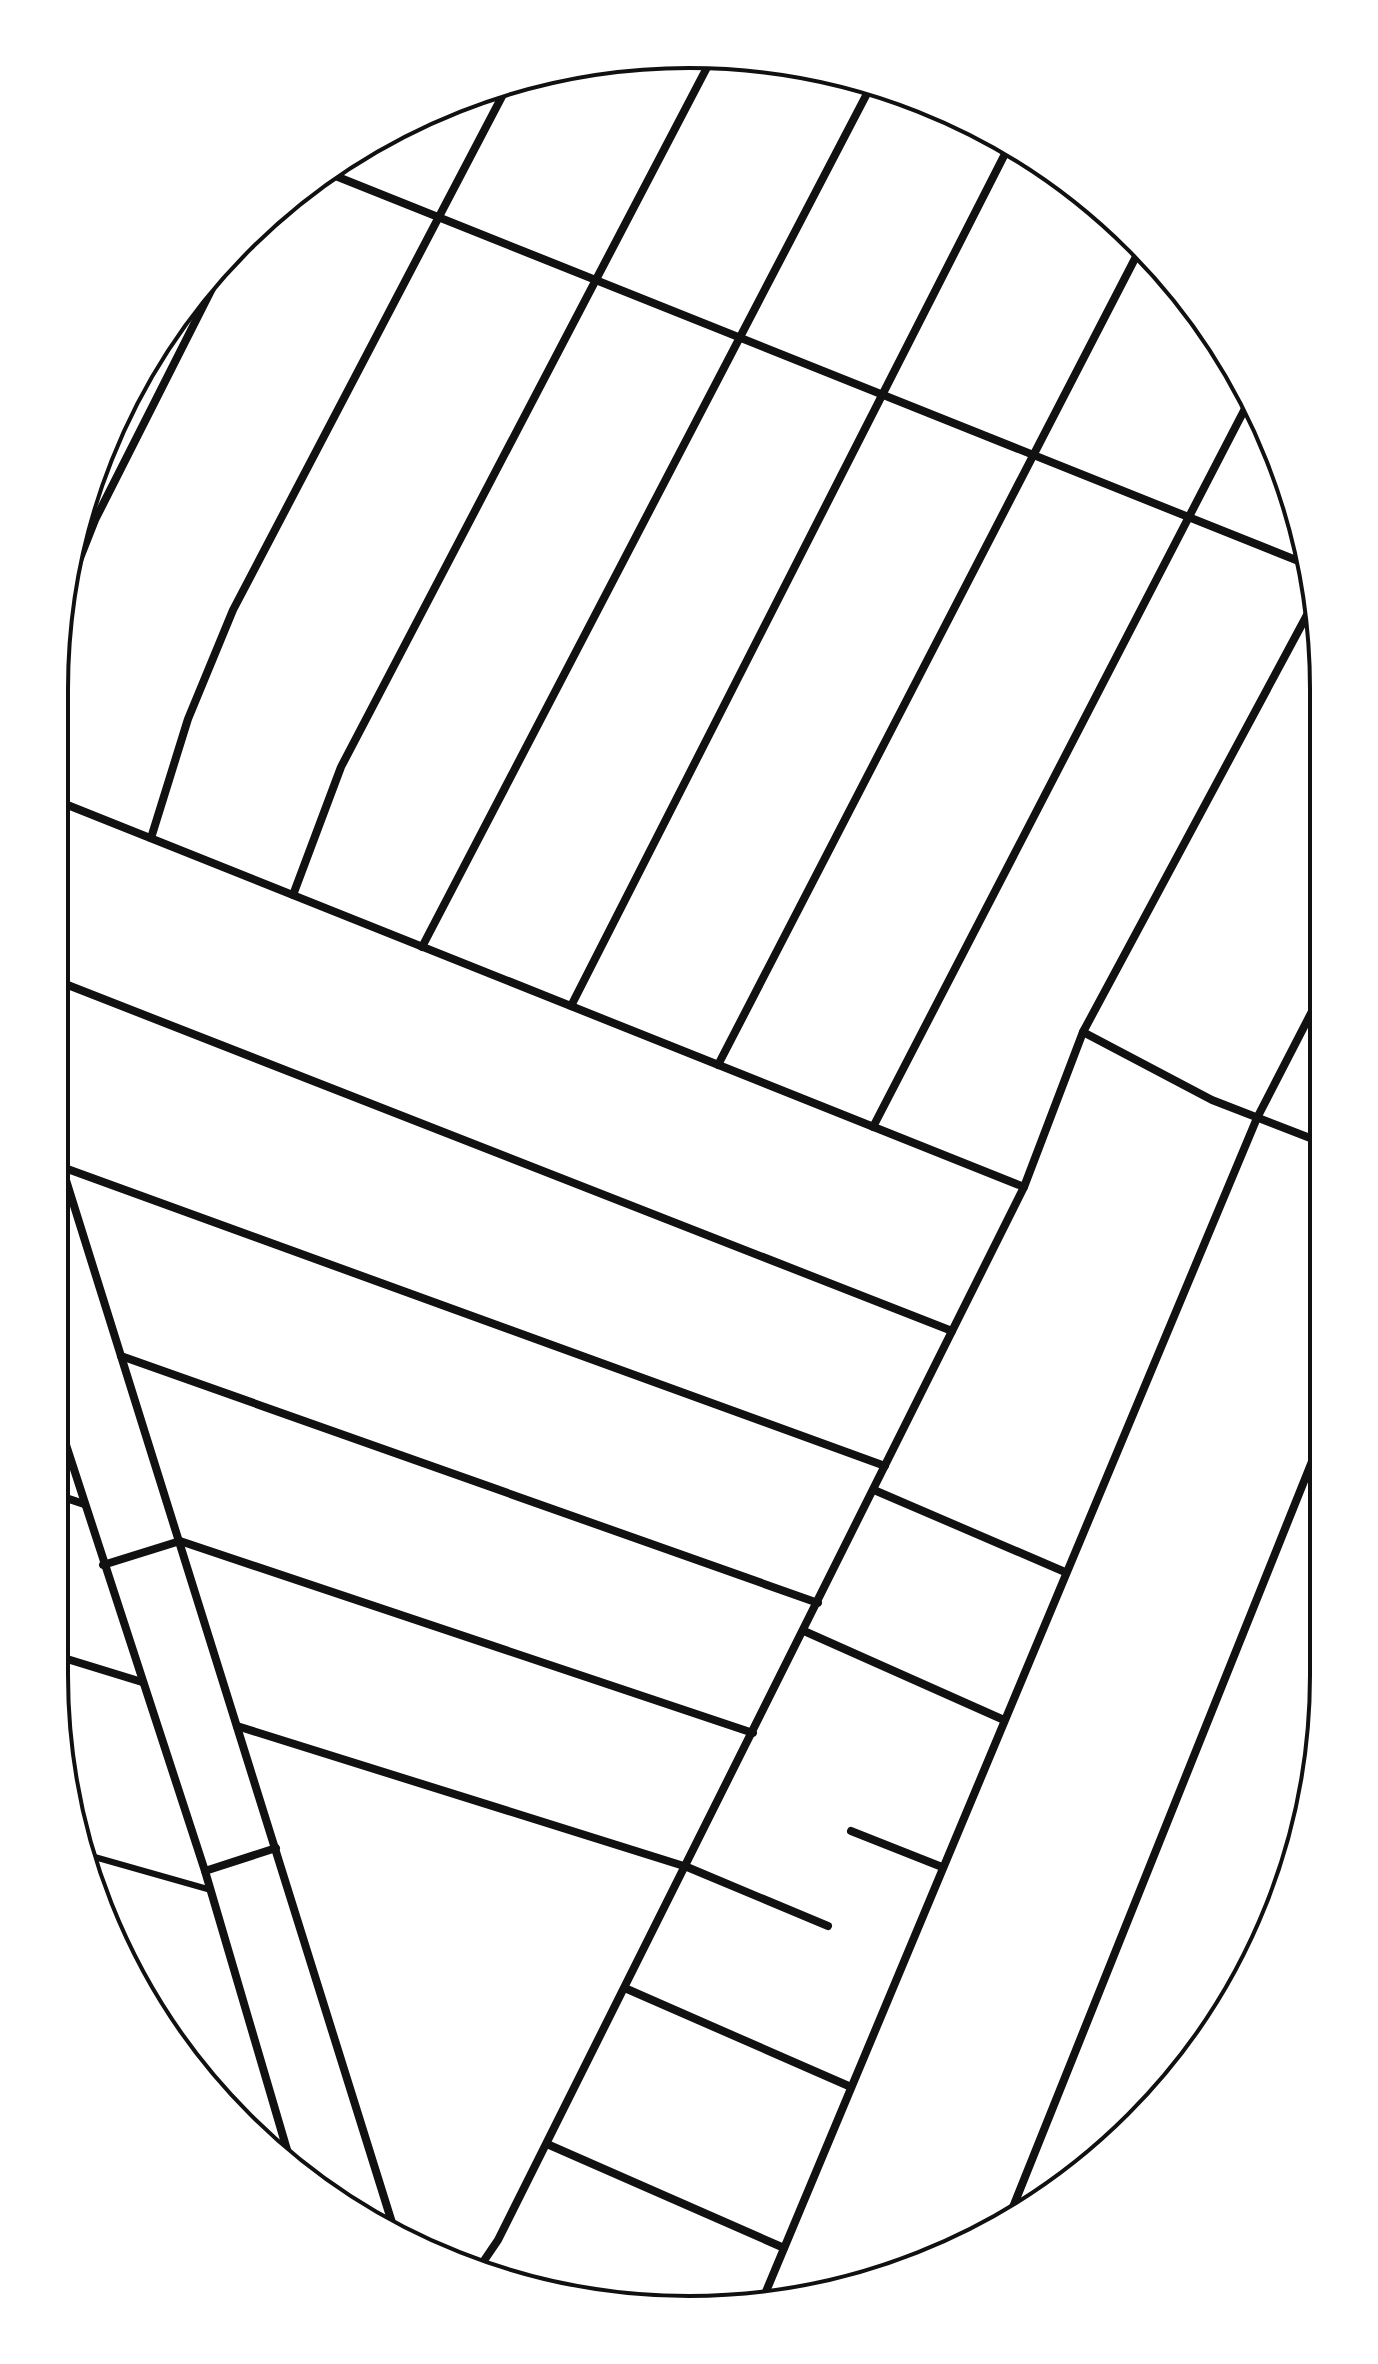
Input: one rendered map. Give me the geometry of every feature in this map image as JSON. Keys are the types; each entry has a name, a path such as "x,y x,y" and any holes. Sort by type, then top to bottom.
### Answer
{"street":[{"path":"293,895 341,767 707,68"},
{"path":"422,947 867,94"},
{"path":"151,838 188,719 233,610 502,97"},
{"path":"571,1006 1005,154"},
{"path":"338,177 1296,560"},
{"path":"718,1065 1135,258"},
{"path":"85,545 208,297"},
{"path":"873,1127 1244,410"},
{"path":"484,2261 498,2240 627,1989 1024,1187 1083,1032 1306,617"},
{"path":"68,805 1024,1187"},
{"path":"68,985 952,1331"},
{"path":"766,2291 1257,1118 1310,1015"},
{"path":"1083,1032 1168,1079 1310,1138"},
{"path":"68,1169 885,1466"},
{"path":"68,1186 391,2220"},
{"path":"121,1356 818,1603"},
{"path":"68,1453 211,1890 286,2147"},
{"path":"1014,2204 1310,1466"},
{"path":"874,1490 1065,1572"},
{"path":"68,1499 84,1504"},
{"path":"103,1565 180,1541 753,1733"},
{"path":"804,1631 1004,1720"},
{"path":"68,1659 142,1682"},
{"path":"237,1726 687,1867 828,1926"},
{"path":"851,1831 942,1867"},
{"path":"205,1871 276,1848"},
{"path":"627,1989 851,2087"},
{"path":"547,2144 784,2248"}],"lane":[{"path":"96,1857 211,1890"}]}
